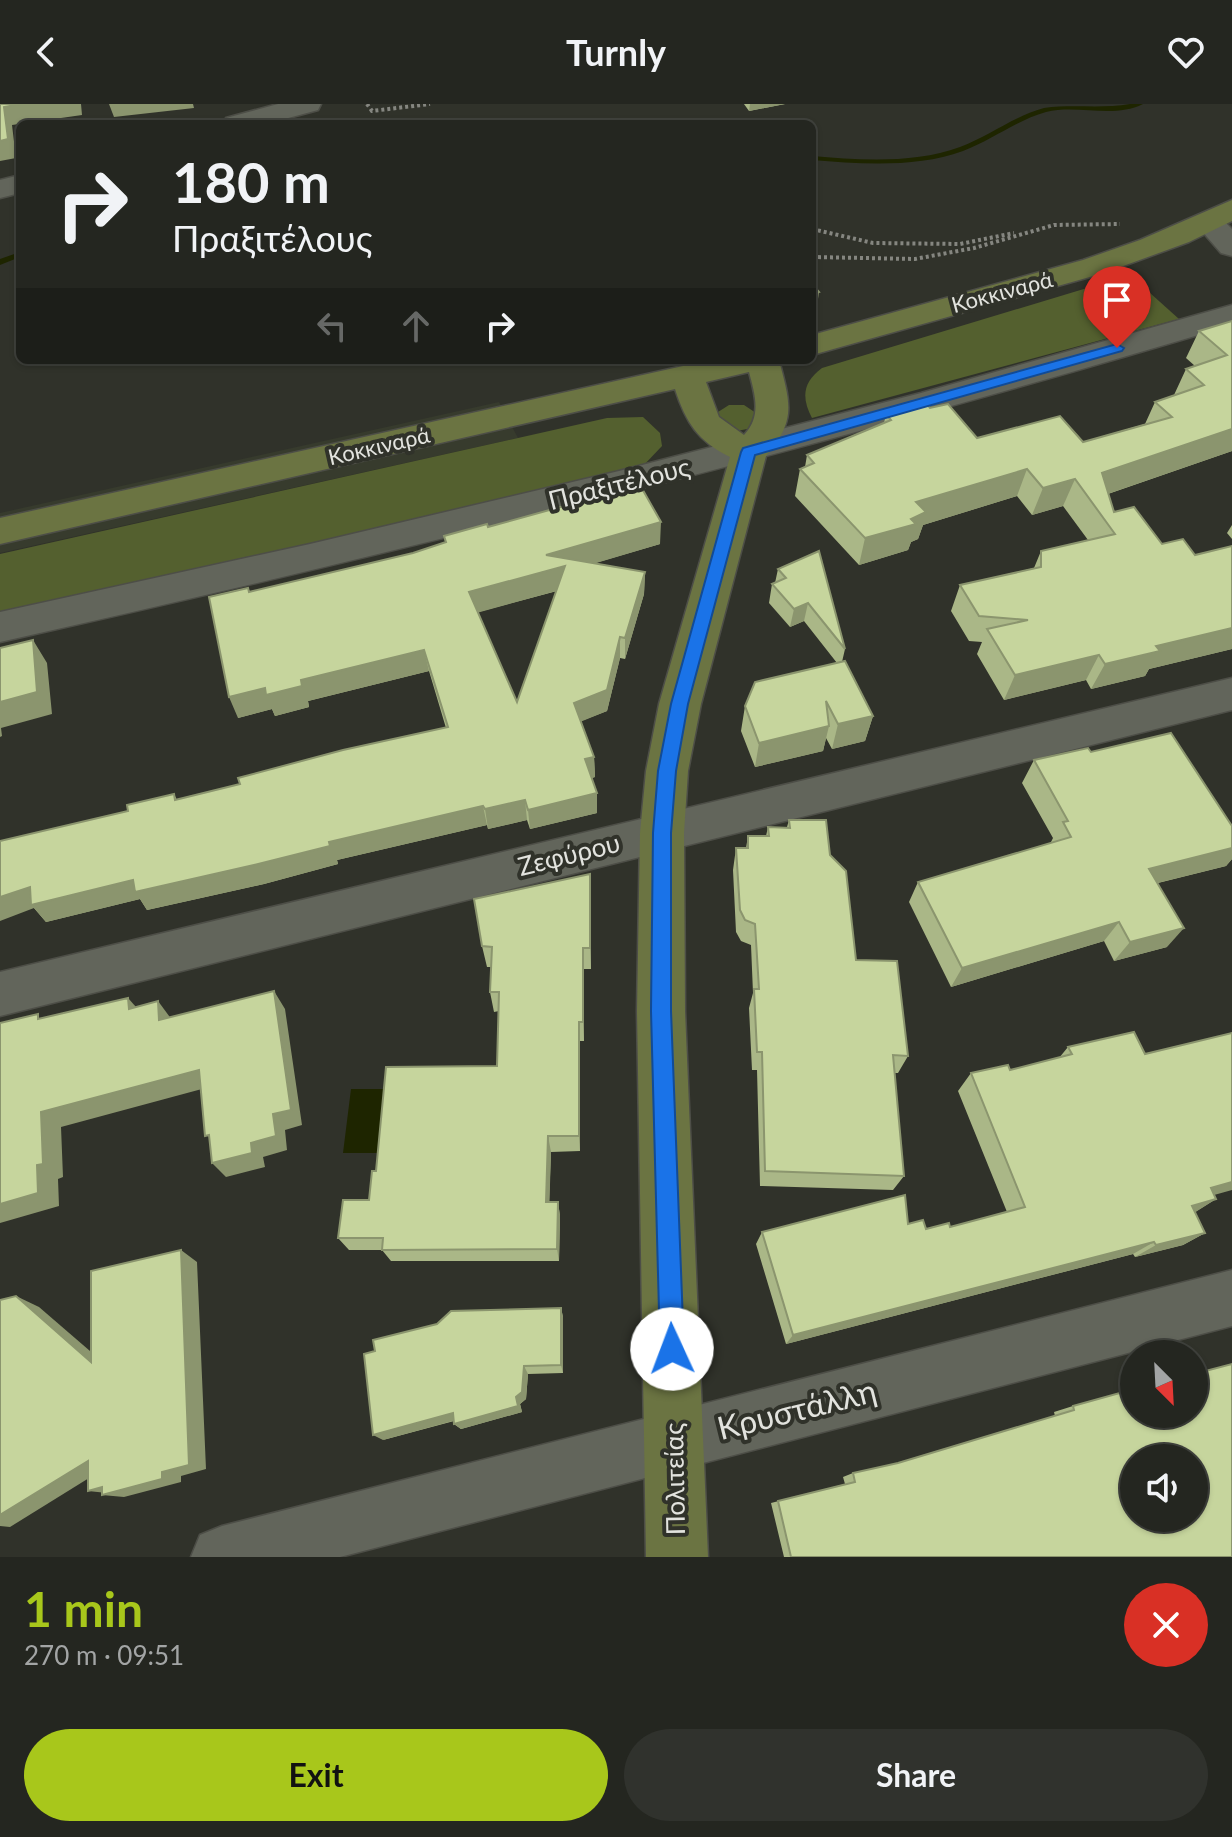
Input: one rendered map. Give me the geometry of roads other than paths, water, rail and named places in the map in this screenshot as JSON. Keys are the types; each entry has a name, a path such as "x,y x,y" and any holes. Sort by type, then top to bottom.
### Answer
{"street":[{"path":"250,120 308,104"},
{"path":"1220,216 1232,247"},
{"name":"Κοκκιναρά","path":"816,344 1062,276 1220,216"},
{"name":"Πραξιτέλους","path":"0,627 380,544 749,452 1232,315"},
{"name":"Κοκκιναρά","path":"0,531 741,364"},
{"name":"Πολιτείας","path":"677,1557 661,1011 662,833 667,771 680,704 749,452 769,431 775,416 764,364"},
{"path":"688,377 704,424 714,435 749,452"},
{"name":"Ζεφύρου","path":"0,994 1232,694"},
{"name":"Κρυστάλλη","path":"222,1557 1232,1298"}],"waterway":[{"path":"816,158 866,161 943,154 1048,109 1117,108 1139,104"},
{"path":"0,262 16,256"}]}
